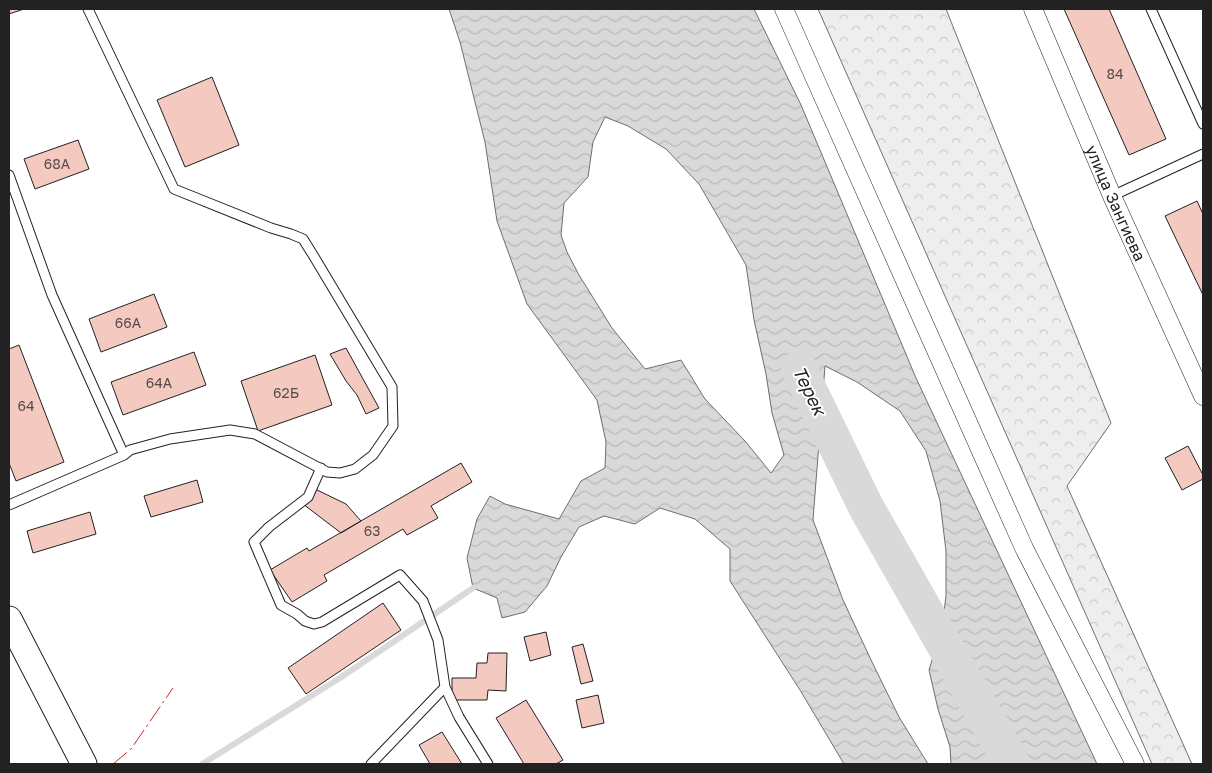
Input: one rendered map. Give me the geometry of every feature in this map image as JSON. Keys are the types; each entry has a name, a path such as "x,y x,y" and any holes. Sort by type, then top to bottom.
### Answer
{"main road":[{"path":"9,619 84,764"}],"street":[{"path":"784,9 1024,548 1135,764"},
{"name":"улица Зангиева","path":"1033,9 1112,196 1203,396"}],"lane":[{"path":"9,505 124,455 130,450 170,440 230,430 254,434 327,472 340,473 355,469 373,455 393,426 392,387 314,255 303,240 291,234 271,228 174,189 88,9"},
{"path":"1151,9 1203,124"},
{"path":"1112,196 1203,154"},
{"path":"9,175 52,295 124,455"},
{"path":"321,468 308,497 254,542 281,605 297,614 305,622 314,624 322,622 400,575 423,601 438,640 445,687 459,717 488,764"},
{"path":"371,764 445,687"}],"green space":[{"path":"818,9 946,9 1111,423 1067,486 1192,764 1152,764"}],"water":[{"path":"449,9 754,9 801,105 916,378 1097,764 951,764 950,747 938,709 929,670 942,628 946,596 946,551 940,501 926,451 900,411 857,382 825,366 813,520 843,600 872,662 899,717 928,764 844,764 800,690 730,581 730,549 695,519 660,508 635,524 604,516 579,527 561,557 547,586 525,612 502,618 497,598 473,588 467,558 477,519 490,496 505,504 559,519 581,481 605,468 606,442 597,400 527,304 497,221 485,142 460,42","holes":["605,117 628,126 666,149 699,184 746,265 754,320 766,374 772,413 784,455 771,473 745,441 705,399 681,360 645,369 612,328 567,252 561,235 564,203 588,177 593,142"]}],"building":[{"path":"9,9 24,9 9,14"},
{"path":"1064,9 1109,9 1166,139 1129,155"},
{"path":"212,77 239,145 185,167 157,100"},
{"path":"78,140 89,169 35,189 24,159"},
{"path":"1197,201 1203,214 1203,295 1165,216"},
{"path":"154,294 167,327 101,352 89,319"},
{"path":"19,345 64,462 16,481 9,463 9,349"},
{"path":"346,348 379,408 366,414 357,395 330,354"},
{"path":"194,352 206,385 123,415 111,382"},
{"path":"315,355 332,405 258,431 241,381"},
{"path":"1188,446 1203,475 1203,479 1182,490 1165,458"},
{"path":"461,463 472,482 431,506 438,518 407,535 403,529 324,575 327,581 292,602 270,570 307,548 309,551"},
{"path":"197,480 203,502 151,517 144,496"},
{"path":"315,489 346,504 361,521 341,533 303,504"},
{"path":"90,512 96,534 33,553 27,531"},
{"path":"383,603 401,630 306,694 288,668"},
{"path":"546,632 551,655 530,661 524,637"},
{"path":"583,644 593,681 581,684 572,647"},
{"path":"488,653 507,653 506,691 488,690 487,700 452,700 452,678 476,678 477,663 487,663"},
{"path":"598,695 604,723 582,728 576,700"},
{"path":"526,700 563,760 556,764 524,764 496,718"},
{"path":"442,732 462,764 430,764 419,745"}],"waterway":[{"name":"Терек","path":"799,369 866,507 1012,764"},
{"path":"202,764 340,678 473,588"}],"power":[{"path":"113,764 131,749 173,688"}]}
